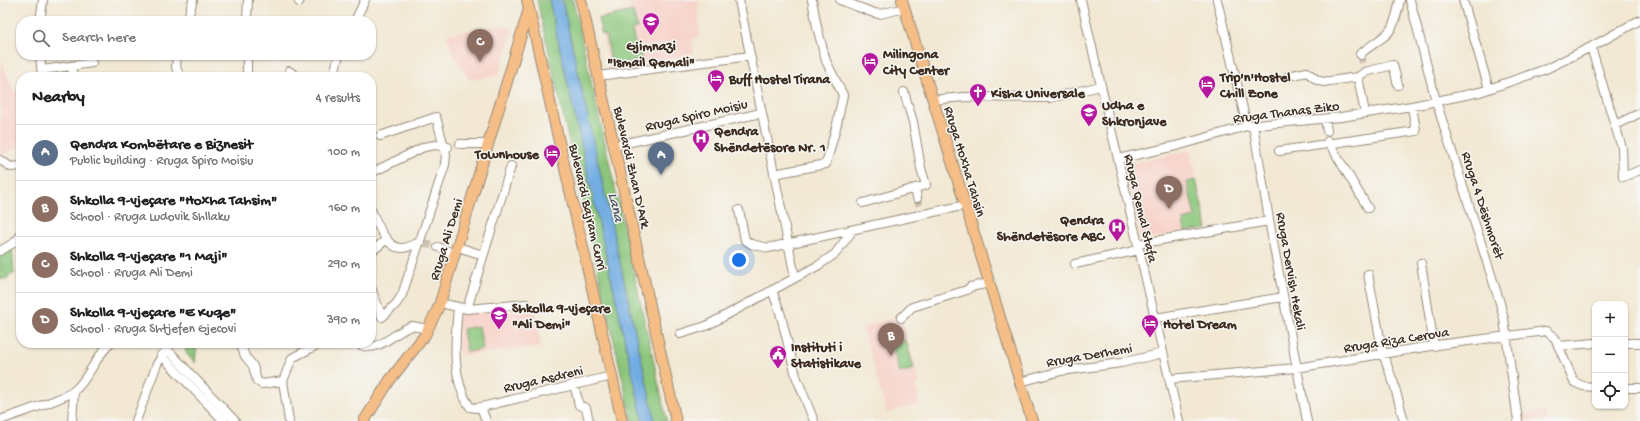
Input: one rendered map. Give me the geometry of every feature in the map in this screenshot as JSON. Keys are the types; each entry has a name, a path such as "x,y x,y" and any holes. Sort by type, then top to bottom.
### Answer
{"main road":[{"name":"Bulevardi Zhan D'Ark","path":"582,3 676,421"},
{"name":"Bulevardi Bajram Curri","path":"528,4 622,421"},
{"name":"Rruga Ali Demi","path":"364,421 390,380 428,329 440,303 518,48 528,4"},
{"name":"Rruga Hoxha Tahsin","path":"904,4 932,100 966,205 1032,421"},
{"path":"518,48 530,44 538,44"}],"street":[{"path":"41,16 43,0"},
{"path":"188,16 193,0"},
{"path":"247,16 248,0"},
{"path":"357,16 365,0"},
{"path":"739,0 795,277"},
{"path":"774,174 826,164 843,103 842,89 826,60 812,0"},
{"path":"840,0 880,14 904,4"},
{"name":"Rruga Qemal Stafa","path":"1082,0 1179,421"},
{"name":"Rruga Dervish Hekali","path":"1217,0 1250,126 1307,421"},
{"path":"1361,56 1360,54 1375,42 1384,38 1392,30 1400,0"},
{"name":"Rruga 4 Dëshmorët","path":"1410,0 1436,101 1489,263 1502,308 1518,421"},
{"path":"1464,0 1489,89"},
{"name":"Rruga Thanas Ziko","path":"1118,159 1180,145 1250,126 1325,119 1412,106 1489,89 1546,69 1591,47 1640,20"},
{"path":"1591,47 1622,148 1624,177 1640,170"},
{"path":"598,76 750,56"},
{"path":"41,60 42,72"},
{"path":"177,60 176,67 178,72"},
{"path":"247,60 247,72"},
{"path":"334,72 338,60"},
{"path":"46,72 92,63"},
{"path":"1288,76 1307,72 1317,80 1323,82 1358,77 1364,69 1393,65 1398,86"},
{"path":"72,66 73,72"},
{"path":"1358,77 1365,113"},
{"path":"932,100 964,98 1050,98 1101,86"},
{"path":"863,203 926,185 921,168 913,122 904,92"},
{"path":"1279,151 1416,131 1412,106"},
{"name":"Rruga Spiro Moisiu","path":"614,146 762,113"},
{"path":"1615,125 1640,113"},
{"path":"376,301 382,317 396,304 402,295 422,242 445,165 446,146 436,117 380,136"},
{"path":"1325,119 1327,131"},
{"path":"1328,143 1368,208"},
{"path":"460,144 489,144"},
{"path":"376,171 424,147 435,145 446,146"},
{"path":"0,160 11,167 16,166"},
{"path":"466,309 511,166"},
{"path":"915,188 917,198"},
{"path":"739,210 745,240 768,248 853,230 921,211 966,205"},
{"path":"376,219 387,240 399,248 404,248 422,242"},
{"path":"1075,264 1138,247 1269,221"},
{"path":"680,334 706,326 835,254 853,230"},
{"path":"376,248 387,240"},
{"path":"0,251 16,241"},
{"path":"438,248 483,255"},
{"path":"1421,263 1434,346"},
{"path":"1368,274 1383,354 1394,384 1404,421"},
{"path":"901,318 912,307 967,290 970,287 990,283"},
{"path":"772,290 780,312 796,376 814,421"},
{"path":"1155,318 1283,297"},
{"path":"440,303 466,309 526,304"},
{"path":"458,308 455,349 459,379 470,408 481,407 486,421"},
{"path":"376,347 412,326 428,329"},
{"name":"Rruga Riza Cerova","path":"1169,379 1296,368 1434,346 1546,331 1553,334 1574,382 1583,386 1592,387"},
{"path":"1558,346 1592,343"},
{"path":"1628,343 1640,343"},
{"path":"0,420 74,392 84,380 105,348"},
{"path":"136,421 161,355 166,348"},
{"path":"170,348 236,421"},
{"path":"242,348 245,356 253,366 257,381 262,384 284,381"},
{"path":"289,421 284,381 292,358 311,348"},
{"name":"Rruga Derhemi","path":"1020,382 1060,371 1121,363 1163,353"},
{"path":"161,355 224,421"},
{"name":"Rruga Asdreni","path":"481,407 612,376"},
{"path":"574,384 579,405 586,408 589,421"},
{"path":"1628,388 1640,388"},
{"path":"72,421 74,392"}],"shaded area":[{"name":"Gjimnazi \"Ismail Qemali\"","path":"628,0 698,0 700,37 692,39 694,53 610,71 598,17 630,10"},
{"path":"500,25 513,28 499,75 469,80 452,52 447,34"},
{"path":"0,58 14,92 16,91 16,148 0,156"},
{"path":"1190,150 1208,229 1141,240 1125,165"},
{"name":"Shkolla 9-vjeçare \"Ali Demi\"","path":"535,311 541,347 459,356 459,313"},
{"path":"901,316 920,385 915,386 920,404 887,413 862,327"},
{"path":"1545,411 1547,421 1524,421 1523,414"}],"green space":[{"path":"537,0 549,0 643,421 632,421"},
{"path":"562,0 573,0 667,421 655,421"},
{"path":"633,11 637,28 632,29 635,44 638,44 642,60 612,67 606,35 602,35 598,19"},
{"path":"1196,180 1207,229 1185,232 1183,220 1195,217 1187,182"},
{"path":"12,247 14,274 8,275 8,279 0,279 0,254"},
{"path":"479,326 483,349 467,352 463,329"},
{"path":"906,340 914,369 900,373 892,344"},
{"path":"185,348 196,348 195,363 186,353"}],"water":[{"path":"549,0 562,0 655,421 643,421"}],"tunnel":[{"path":"1361,55 1364,67"},
{"path":"917,198 920,208"},
{"path":"424,243 438,247"}],"place":[{"name":"Gjimnazi \"Ismail Qemali\"","path":"651,36"},
{"name":"Shkolla 9-vjeçare \"1 Maji\"","path":"480,62"},
{"name":"Milingona City Center","path":"870,76"},
{"name":"Buff Hostel Tirana","path":"716,93"},
{"name":"Trip'n'Hostel Chill Zone","path":"1207,99"},
{"name":"Kisha Universale","path":"978,107"},
{"name":"Udha e Shkronjave","path":"1089,127"},
{"name":"Qendra Shëndetësore Nr. 1","path":"701,153"},
{"name":"Townhouse","path":"552,168"},
{"name":"Qendra Kombëtare e Biznesit","path":"661,175"},
{"name":"Shkolla 9-vjeçare \"E Kuqe\"","path":"1169,209"},
{"name":"Qendra Shëndetësore ABC","path":"1117,242"},
{"name":"Shkolla 9-vjeçare \"Ali Demi\"","path":"499,330"},
{"name":"Hotel Dream","path":"1150,338"},
{"name":"Shkolla 9-vjeçare \"Hoxha Tahsim\"","path":"891,356"},
{"name":"Instituti i Statistikave","path":"778,369"}],"water label":[{"name":"Lana","path":"617,207"}]}
